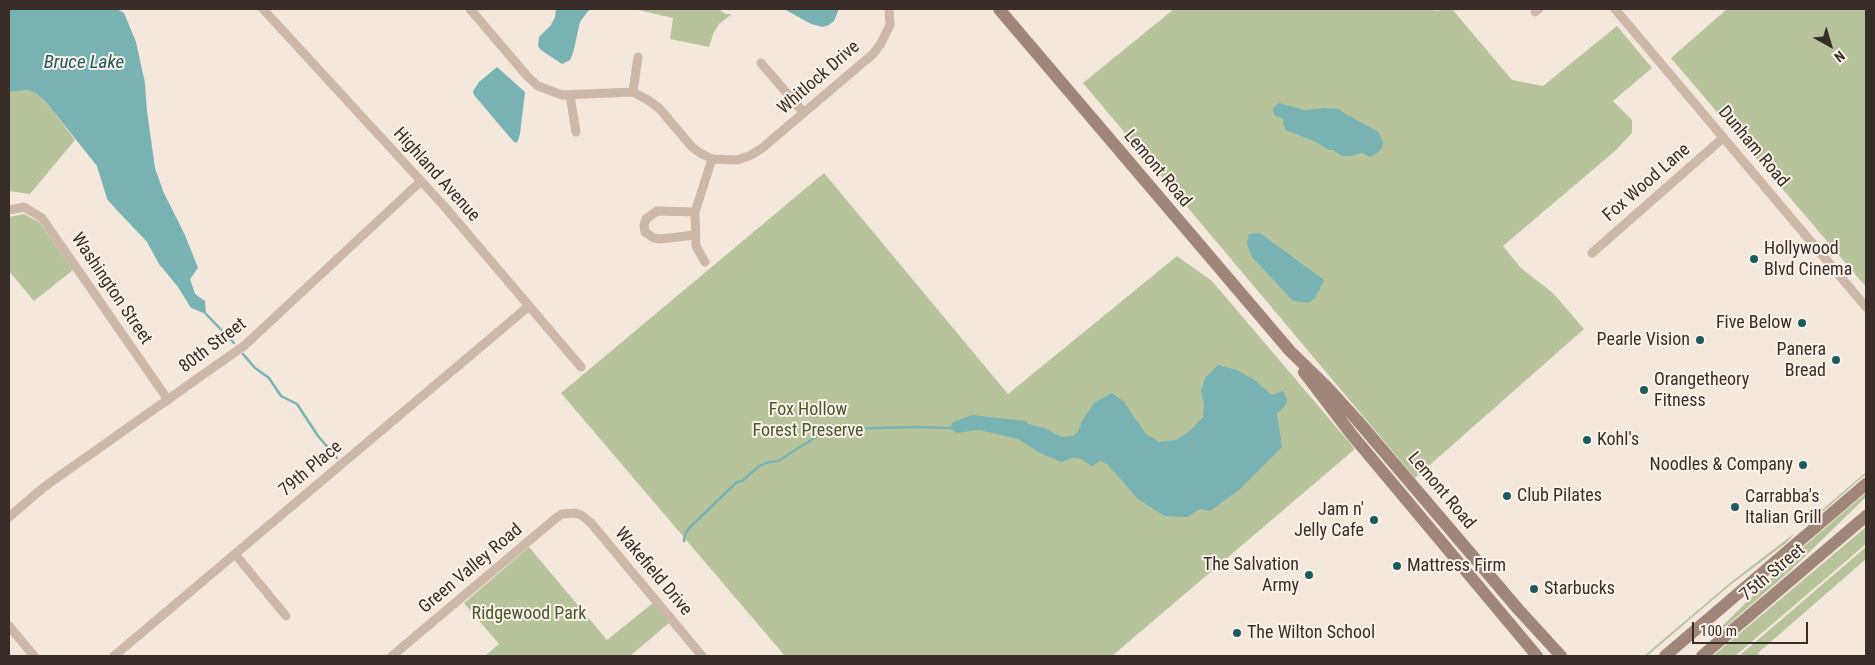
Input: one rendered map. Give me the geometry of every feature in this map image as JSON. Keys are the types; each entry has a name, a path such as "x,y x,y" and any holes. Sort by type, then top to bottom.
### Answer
{"main road":[{"name":"Lemont Road","path":"999,9 1290,351 1357,420 1518,609 1561,656"},
{"name":"Lemont Road","path":"1290,351 1318,392 1352,435 1537,656"},
{"name":"75th Street","path":"1665,656 1866,484"},
{"name":"75th Street","path":"1702,656 1866,516"}],"street":[{"name":"Highland Avenue","path":"263,9 421,181 581,367"},
{"path":"470,9 533,82 562,95 633,92 652,103 692,147 712,159 695,212 696,246 705,262"},
{"name":"Whitlock Drive","path":"712,159 736,160 746,157 761,149 804,113 877,50 890,25 889,9"},
{"name":"Dunham Road","path":"1615,9 1866,307"},
{"path":"633,92 638,57"},
{"path":"760,63 804,113"},
{"path":"570,94 576,132"},
{"name":"Fox Wood Lane","path":"1592,252 1724,138"},
{"name":"80th Street","path":"9,517 44,487 244,345 421,181"},
{"name":"Washington Street","path":"9,210 24,207 36,213 50,227 80,275 168,400"},
{"path":"695,212 656,211 646,219 644,225 645,232 654,238 695,235"},
{"name":"79th Place","path":"114,656 529,306"},
{"name":"Green Valley Road","path":"392,656 556,518 562,514 575,513"},
{"name":"Wakefield Drive","path":"575,513 591,523 702,656"},
{"path":"234,554 286,616"},
{"path":"9,626 34,656"}],"green space":[{"path":"634,9 718,9 726,14 732,14 719,24 709,47 670,39 673,18"},
{"path":"1174,9 1427,9 1438,11 1441,9 1452,9 1512,80 1543,86 1617,26 1652,68 1613,101 1632,120 1632,133 1615,151 1503,246 1521,268 1553,293 1584,329 1415,478 1083,83"},
{"path":"1727,9 1866,9 1866,287 1671,58"},
{"path":"29,90 46,102 75,140 30,194 9,191 9,92"},
{"name":"Fox Hollow Forest Preserve","path":"824,173 1008,394 1177,256 1212,281 1355,449 1112,656 785,656 561,393"},
{"path":"24,214 39,222 73,270 34,301 9,271 9,217"},
{"path":"1866,472 1820,514 1815,516"},
{"path":"1866,493 1866,497 1790,571 1715,636 1714,634 1803,547"},
{"path":"1866,527 1866,544 1735,656 1713,656"},
{"path":"1795,533 1786,543 1729,586 1647,656 1644,656 1731,582"},
{"name":"Ridgewood Park","path":"529,547 607,640 653,603 669,623 630,656 485,656 499,644 464,603"},
{"path":"1866,547 1866,559 1758,653 1760,656 1739,656"}],"water":[{"name":"Bruce Lake","path":"9,9 117,9 124,13 136,42 145,83 155,168 163,191 185,235 198,268 190,279 195,294 205,301 206,314 191,308 178,287 159,264 147,242 107,199 97,166 46,102 29,90 9,92"},
{"path":"556,9 592,9 588,11 580,22 570,60 562,64 538,46 539,37 551,25"},
{"path":"784,9 839,9 834,21 823,27 811,24"},
{"path":"497,67 525,92 520,134 516,143 474,95 473,91 479,82"},
{"path":"1279,103 1304,110 1339,109 1377,131 1383,142 1382,148 1370,157 1362,153 1342,156 1333,150 1328,150 1318,143 1286,130 1283,124 1284,120 1274,115 1273,108"},
{"path":"1260,233 1324,280 1316,297 1309,303 1293,301 1251,256 1247,244 1249,234"},
{"path":"1218,365 1237,370 1253,379 1272,395 1283,391 1287,400 1285,406 1277,413 1282,447 1239,490 1210,511 1200,509 1187,517 1165,516 1150,507 1138,499 1107,464 1100,461 1092,466 1081,459 1073,458 1061,462 1040,453 1018,439 979,430 956,433 950,428 953,422 972,415 1026,421 1028,424 1044,428 1062,437 1073,436 1078,432 1082,421 1094,403 1112,393 1124,402 1146,434 1159,442 1176,440 1191,430 1203,417 1204,404 1201,391 1205,378"}],"waterway":[{"path":"206,314 234,343"},
{"path":"243,354 255,368 269,378 281,396 297,404 318,436 337,458"},
{"path":"684,541 685,534 690,527 737,482 742,481 759,466 778,461 824,432 841,429 950,428"}],"place":[{"name":"Hollywood Blvd Cinema","path":"1754,259"},
{"name":"Five Below","path":"1802,323"},
{"name":"Pearle Vision","path":"1700,340"},
{"name":"Panera Bread","path":"1836,360"},
{"name":"Orangetheory Fitness","path":"1644,390"},
{"name":"Kohl's","path":"1587,440"},
{"name":"Noodles & Company","path":"1803,465"},
{"name":"Club Pilates","path":"1507,496"},
{"name":"Carrabba's Italian Grill","path":"1735,507"},
{"name":"Jam n' Jelly Cafe","path":"1374,520"},
{"name":"Mattress Firm","path":"1397,566"},
{"name":"The Salvation Army","path":"1309,575"},
{"name":"Starbucks","path":"1534,589"},
{"name":"The Wilton School","path":"1237,633"}]}
